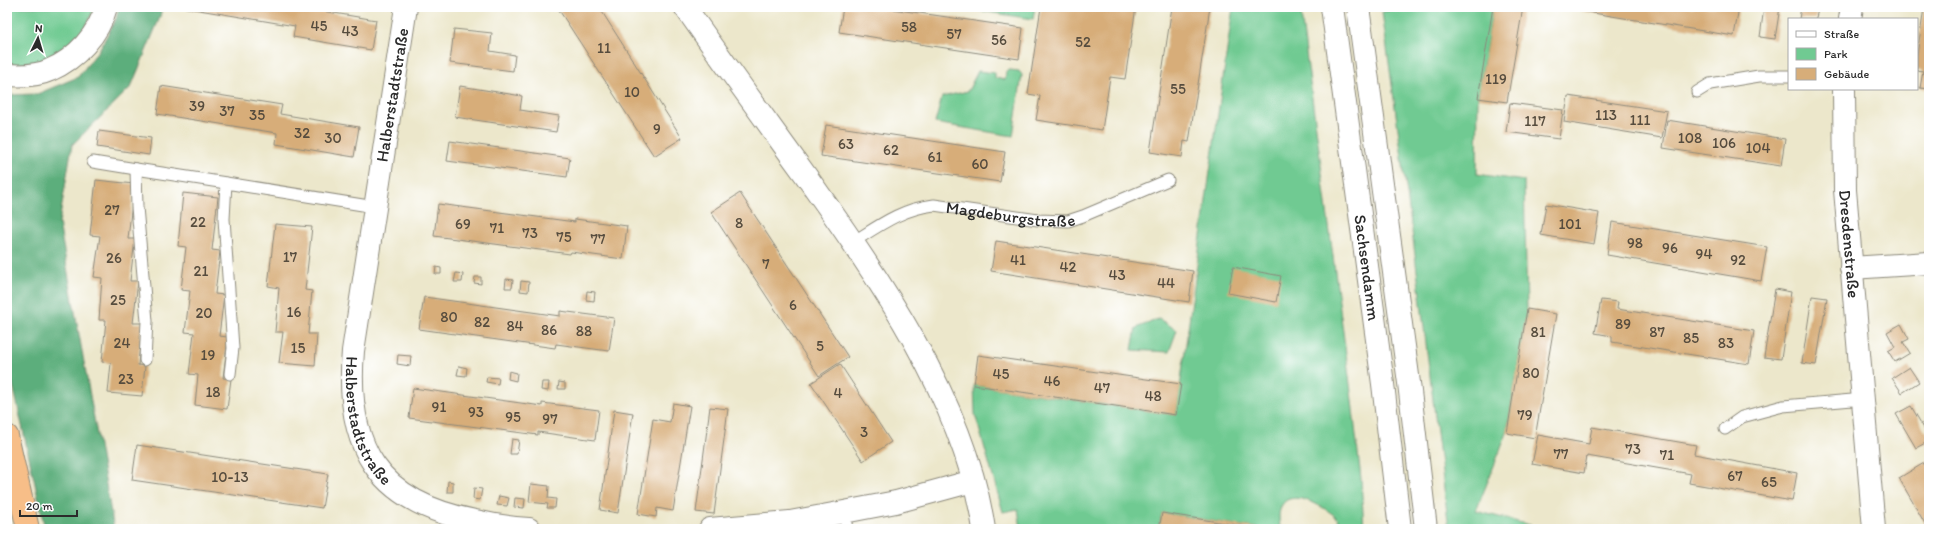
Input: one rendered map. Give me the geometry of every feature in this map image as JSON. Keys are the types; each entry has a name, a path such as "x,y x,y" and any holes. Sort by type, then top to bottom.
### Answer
{"highway":[{"path":"7,436 28,529"}],"street":[{"path":"7,75 34,74 49,71 78,53 100,24 106,7"},
{"name":"Halberstadtstraße","path":"406,7 353,351 351,377 355,417 366,452 385,478 414,502 456,518 529,529"},
{"path":"685,7 853,242 908,330 949,411 973,481 984,529"},
{"name":"Sachsendamm","path":"1332,7 1385,398 1400,529"},
{"name":"Sachsendamm","path":"1358,7 1405,353 1426,529"},
{"path":"1850,18 1852,7"},
{"name":"Dresdenstraße","path":"1844,90 1845,190 1874,529"},
{"path":"1851,268 1929,263"},
{"path":"710,529 790,522 846,520 903,501 973,481"}],"lane":[{"path":"1697,92 1710,84 1759,76 1788,76"},
{"path":"93,162 375,207"},
{"path":"136,169 137,207 147,321 145,360"},
{"name":"Magdeburgstraße","path":"853,242 900,213 919,207 934,205 1038,220 1068,221 1168,180"},
{"path":"226,183 224,219 233,348 230,374"},
{"path":"1725,428 1742,417 1783,406 1864,399"}],"green space":[{"path":"7,7 95,7 80,33 61,51 36,62 7,64"},
{"path":"119,7 162,7 160,17 131,87 72,145 59,223 114,529 45,529 7,358 7,95 37,94 78,77 99,50 116,19"},
{"path":"954,7 1035,7 1033,19"},
{"path":"1233,7 1300,7 1351,392 1361,479 1364,529 1343,529 1338,519 1322,507 1297,498 1289,499 1284,503 1280,510 1280,529 1262,529 1162,513 1159,529 1021,529 1018,509 1003,512 975,414 974,385 1176,415"},
{"path":"1402,7 1493,7 1478,98 1477,174 1524,181 1527,309 1507,433 1476,511 1545,529 1449,529 1412,231 1382,12"},
{"path":"978,71 995,73 995,78 1005,80 1006,71 1019,71 1022,75 1013,136 935,123 942,97 968,91"},
{"path":"1159,319 1177,330 1169,352 1132,350 1136,328"}],"building":[{"path":"181,7 298,7 376,20 371,50 293,37 295,26"},
{"path":"557,7 599,7 682,138 654,156"},
{"path":"843,7 878,7 1023,28 1019,59 839,32"},
{"path":"1041,7 1136,7 1125,79 1110,77 1102,130 1036,120 1040,96 1028,94"},
{"path":"1172,7 1210,7 1189,142 1184,141 1182,157 1150,152"},
{"path":"1493,7 1523,7 1507,102 1478,98"},
{"path":"1582,7 1739,7 1734,36 1581,11"},
{"path":"1764,7 1780,7 1775,39 1760,37"},
{"path":"1801,7 1818,7 1816,18 1799,18"},
{"path":"1924,8 1929,9 1929,89 1920,88 1923,71 1918,70 1918,48"},
{"path":"454,29 492,33 490,51 515,55 513,71 450,63"},
{"path":"161,86 282,105 280,114 359,127 354,157 276,144 277,133 157,114"},
{"path":"460,86 522,96 520,110 559,116 556,132 455,117"},
{"path":"1568,96 1667,111 1662,138 1564,122"},
{"path":"1510,103 1563,110 1559,139 1506,132"},
{"path":"1667,120 1785,139 1781,166 1663,148"},
{"path":"826,125 1005,152 1000,182 821,156"},
{"path":"99,131 151,138 149,155 97,147"},
{"path":"450,141 570,158 567,177 447,161"},
{"path":"96,180 134,184 128,239 135,239 130,281 138,281 133,323 142,323 138,365 145,366 142,396 108,393 111,363 102,362 106,320 99,320 102,278 94,277 100,236 90,235"},
{"path":"183,193 218,197 212,250 220,251 215,294 224,295 219,336 228,337 223,378 231,379 227,409 195,405 198,375 189,374 194,333 185,332 190,291 181,290 186,247 178,246"},
{"path":"740,193 848,357 819,376 711,212"},
{"path":"438,204 575,222 575,219 627,226 623,259 571,252 570,254 434,236"},
{"path":"1546,204 1599,213 1594,244 1541,235"},
{"path":"1612,222 1767,247 1761,281 1607,255"},
{"path":"275,224 312,227 305,290 312,291 308,334 317,334 315,366 279,363 283,332 275,332 279,288 268,286"},
{"path":"996,241 1193,271 1189,302 991,271"},
{"path":"436,267 441,268 441,274 435,274"},
{"path":"1233,267 1281,276 1276,302 1228,293"},
{"path":"456,273 463,274 462,282 454,282"},
{"path":"475,277 481,277 481,284 474,283"},
{"path":"506,279 513,280 512,288 505,288"},
{"path":"521,281 529,282 528,292 520,291"},
{"path":"1775,289 1791,292 1781,359 1764,357"},
{"path":"587,291 595,292 594,301 586,300"},
{"path":"1812,296 1827,298 1816,365 1802,363"},
{"path":"424,297 560,316 560,311 614,318 609,351 556,344 555,348 419,329"},
{"path":"1601,300 1618,302 1617,309 1754,331 1749,364 1612,342 1612,336 1595,333"},
{"path":"1527,309 1556,314 1535,438 1507,433"},
{"path":"1901,324 1909,339 1903,342 1910,353 1895,362 1888,351 1895,347 1887,332"},
{"path":"398,355 411,356 410,366 397,364"},
{"path":"978,355 1181,384 1176,415 974,385"},
{"path":"840,364 891,442 863,461 811,383"},
{"path":"459,366 467,368 466,376 457,375"},
{"path":"1909,367 1919,382 1902,393 1892,378"},
{"path":"509,371 517,373 516,381 508,379"},
{"path":"487,377 499,378 498,384 486,382"},
{"path":"542,382 549,382 548,391 541,390"},
{"path":"559,382 565,383 565,389 558,389"},
{"path":"413,388 542,406 542,403 599,410 595,440 538,432 538,435 409,418"},
{"path":"673,403 690,406 673,511 657,508 656,517 638,514 653,419 670,422"},
{"path":"1911,406 1929,437 1929,441 1916,448 1896,414"},
{"path":"710,407 728,409 714,514 696,512"},
{"path":"614,410 633,413 618,513 600,510"},
{"path":"1592,427 1696,445 1694,454 1797,473 1792,501 1689,483 1691,474 1587,456 1584,473 1532,464 1538,435 1589,444"},
{"path":"512,439 519,440 517,454 510,454"},
{"path":"137,445 328,474 322,508 132,480"},
{"path":"1929,460 1929,529 1928,529 1899,478"},
{"path":"448,481 453,482 453,492 447,492"},
{"path":"531,484 549,486 548,498 556,499 555,508 547,508 548,504 529,502"},
{"path":"474,488 482,489 480,500 473,499"},
{"path":"499,496 509,498 507,506 497,505"},
{"path":"515,498 525,499 524,508 514,507"},
{"path":"1162,513 1256,528 1256,529 1159,529"}]}
